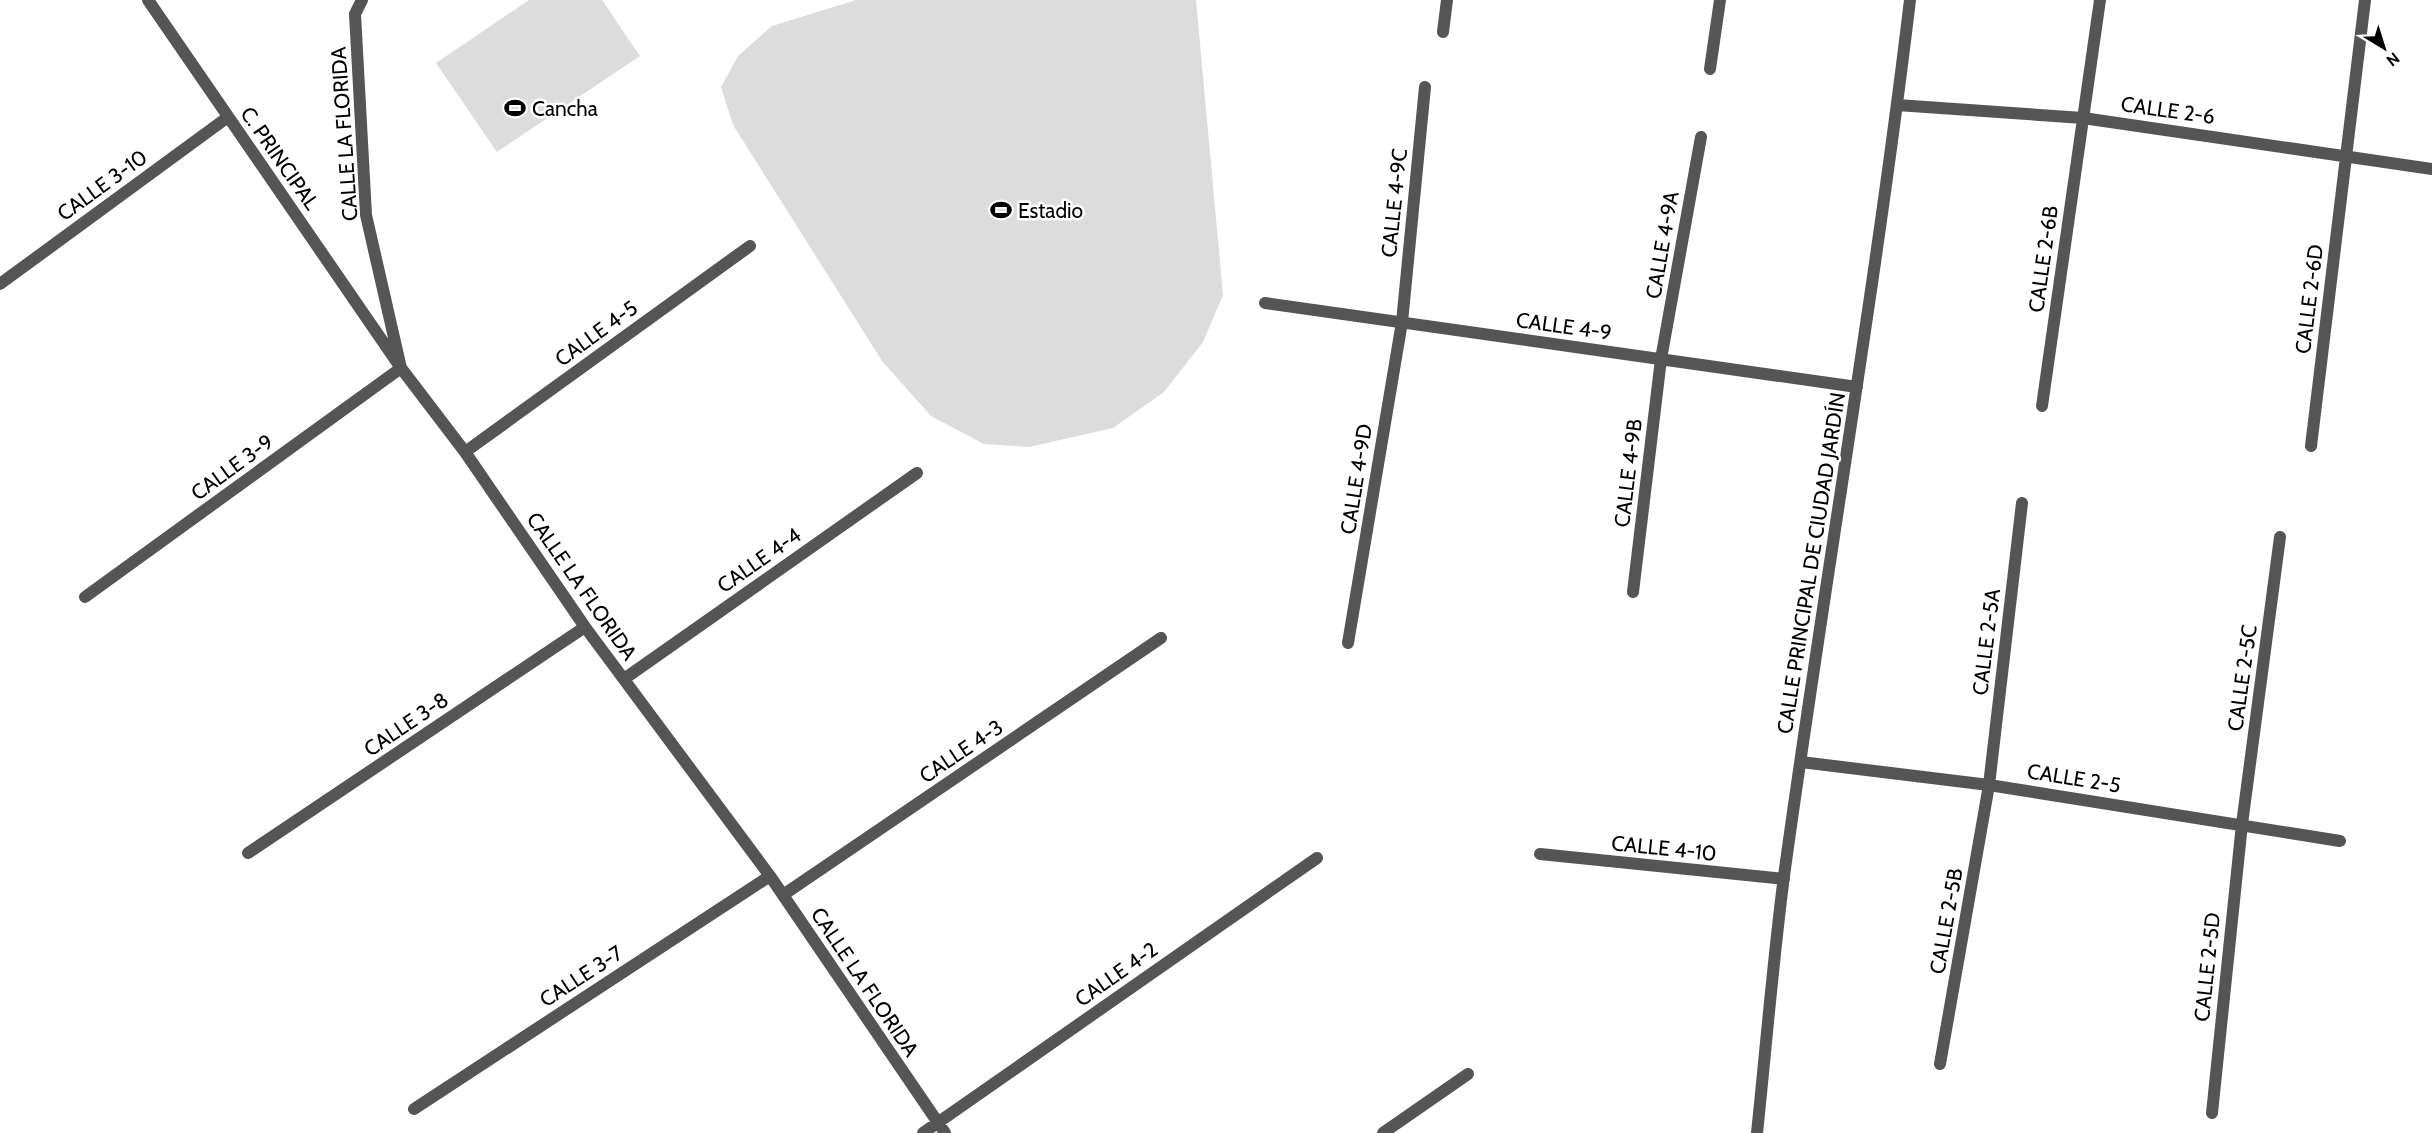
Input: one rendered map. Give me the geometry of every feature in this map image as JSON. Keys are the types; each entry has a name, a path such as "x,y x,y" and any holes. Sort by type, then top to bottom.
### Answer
{"street":[{"name":"C. PRINCIPAL","path":"148,0 401,368"},
{"name":"CALLE LA FLORIDA","path":"362,0 355,14 366,215 401,368 465,452 585,627 770,876 941,1128"},
{"path":"1443,32 1447,0"},
{"path":"1710,69 1720,0"},
{"name":"CALLE PRINCIPAL DE CIUDAD JARDÍN","path":"1757,1133 1784,879 1857,387 1910,0"},
{"name":"CALLE 2-6B","path":"2042,406 2100,0"},
{"name":"CALLE 2-6D","path":"2311,446 2365,0"},
{"name":"CALLE 4-9C","path":"1401,322 1425,87"},
{"name":"CALLE 2-6","path":"1897,105 2083,118 2432,169"},
{"name":"CALLE 3-10","path":"0,284 228,117"},
{"name":"CALLE 4-9A","path":"1662,359 1701,137"},
{"name":"CALLE 4-5","path":"465,452 750,246"},
{"name":"CALLE 4-9","path":"1265,303 1857,387"},
{"name":"CALLE 4-9D","path":"1348,643 1401,322"},
{"name":"CALLE 4-9B","path":"1633,592 1662,359"},
{"name":"CALLE 3-9","path":"85,597 401,368"},
{"name":"CALLE 4-4","path":"624,679 917,473"},
{"name":"CALLE 2-5A","path":"1989,785 2022,503"},
{"name":"CALLE 2-5C","path":"2242,824 2280,537"},
{"name":"CALLE 3-8","path":"248,853 585,627"},
{"name":"CALLE 4-3","path":"783,895 1161,638"},
{"name":"CALLE 2-5","path":"1801,762 1989,785 2340,841"},
{"name":"CALLE 2-5B","path":"1941,1064 1989,785"},
{"name":"CALLE 2-5D","path":"2212,1113 2242,824"},
{"name":"CALLE 4-10","path":"1539,854 1784,879"},
{"name":"CALLE 4-2","path":"923,1133 941,1128 1317,858"},
{"name":"CALLE 3-7","path":"414,1109 770,876"},
{"path":"1383,1133 1468,1074"}],"shaded area":[{"name":"Cancha","path":"529,0 602,0 640,56 497,152 436,63"},
{"name":"Estadio","path":"856,0 1196,0 1223,295 1203,342 1164,392 1113,428 1029,447 984,444 931,416 882,361 733,125 721,87 738,56 772,26"}],"place":[{"name":"Cancha","path":"515,108"},
{"name":"Estadio","path":"1001,210"}]}
